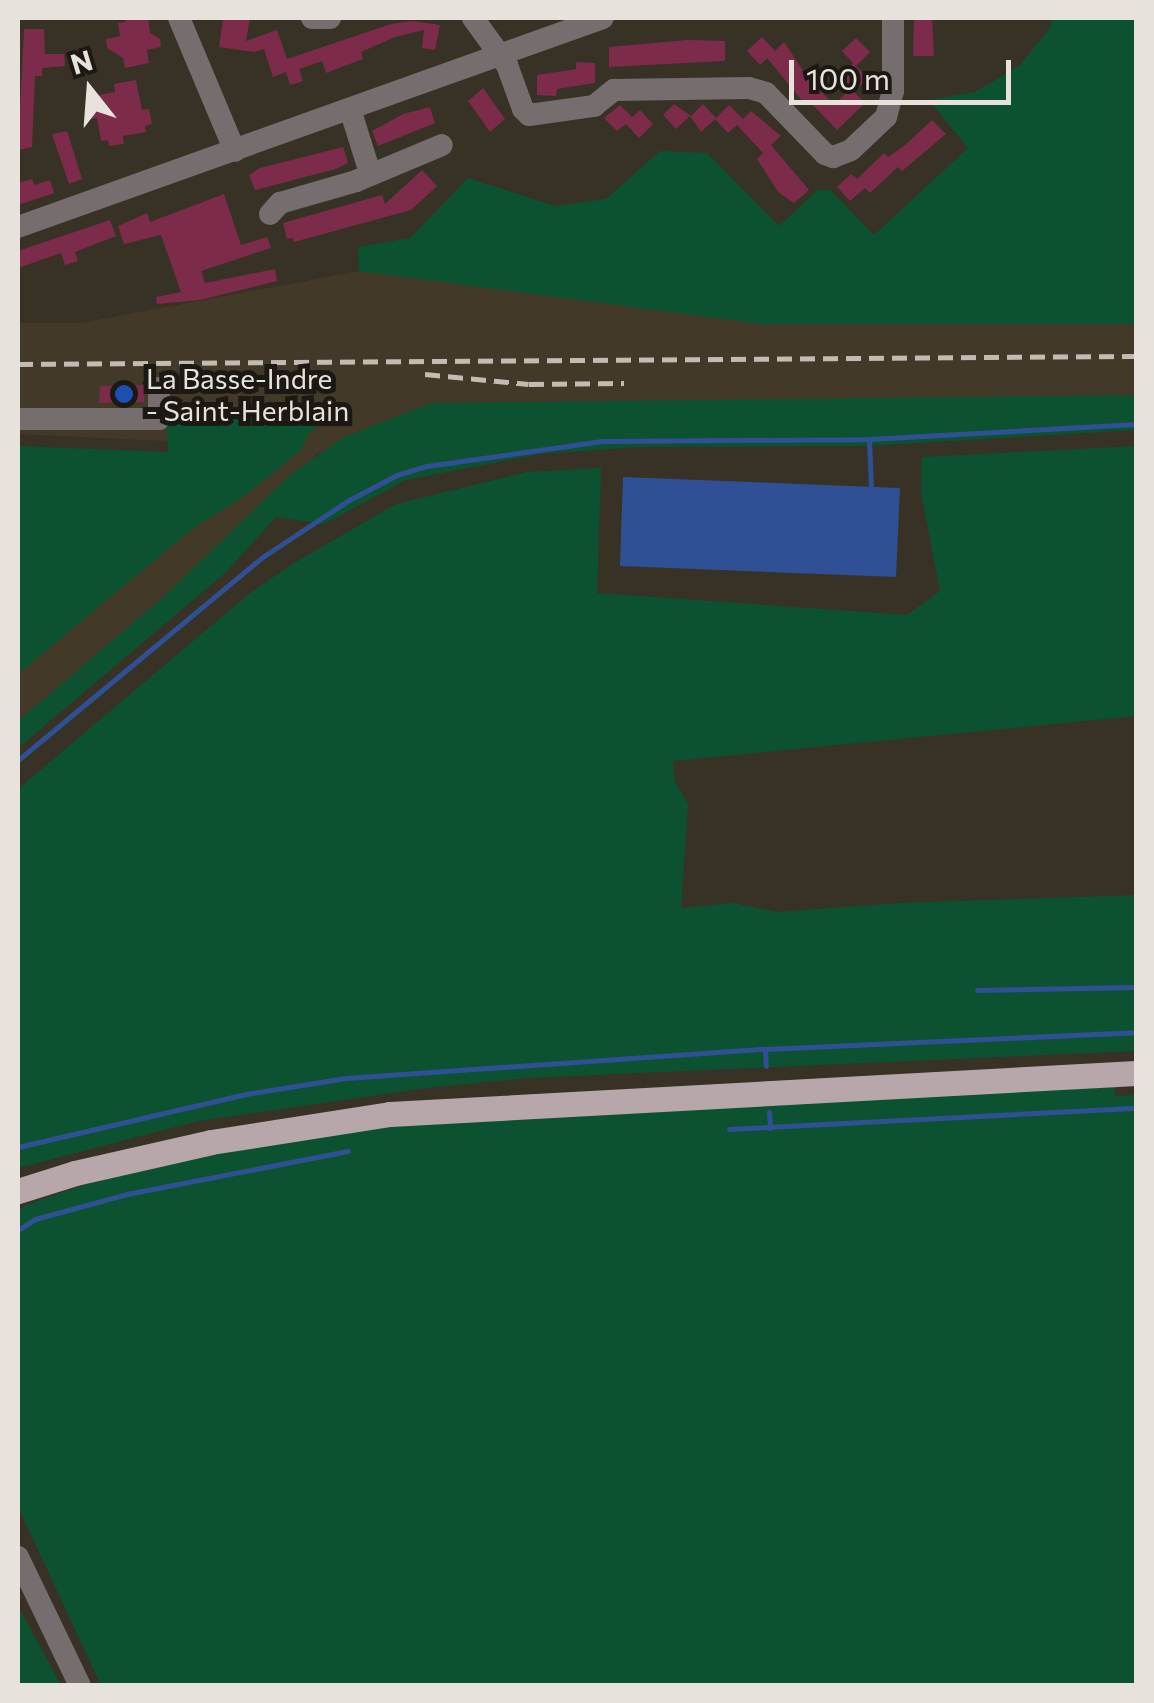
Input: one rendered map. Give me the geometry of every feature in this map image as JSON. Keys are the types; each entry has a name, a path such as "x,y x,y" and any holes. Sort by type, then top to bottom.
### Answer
{"main road":[{"path":"18,1191 74,1173 211,1142 390,1114 1136,1073"}],"street":[{"path":"180,18 235,152"},
{"path":"312,18 330,18"},
{"path":"474,18 500,56 529,115 594,106 614,90 757,89 833,157 851,150 886,117 893,91 893,18"},
{"path":"18,227 603,18"},
{"path":"350,109 370,173"},
{"path":"270,214 280,203 330,190 442,145"},
{"path":"18,419 159,419 160,388"},
{"path":"18,1557 80,1686"}],"shaded area":[{"path":"410,238 761,324 1136,324 1136,414 317,453 226,572 18,748 18,644 213,425 166,441 18,434 18,323 81,323 359,271"}],"green space":[{"path":"1052,18 1136,18 1136,324 761,324 359,271 358,247 410,238 468,178 555,206 606,199 660,151 707,153 779,226 818,190 830,190 874,235 968,148 929,100 975,92 1019,66 1050,28"},
{"path":"1136,395 1136,430 869,446 641,447 540,454 406,480 324,524 276,517 226,572 18,748 18,721 162,598 289,476 344,437 431,403"},
{"path":"254,404 316,411 324,420 308,434 301,450 247,494 192,529 18,674 18,446 168,452 166,417"},
{"path":"1136,446 1136,716 673,761 675,782 688,804 681,908 733,903 777,912 900,903 1136,895 1136,1051 527,1078 434,1087 198,1121 18,1168 18,789 250,593 294,563 396,504 527,472 601,468 597,593 907,615 940,591 921,494 922,457"},
{"path":"1115,1082 1115,1096 1136,1095 1136,1685 101,1685 18,1507 18,1211 26,1205 112,1175 206,1153 401,1123"},
{"path":"18,1604 20,1610 61,1685 18,1685"}],"water":[{"path":"623,477 900,488 896,577 620,566"}],"building":[{"path":"125,18 148,18 150,33 160,39 161,47 147,50 149,63 125,68 123,58 107,48 106,39 120,36 118,23 126,22"},
{"path":"223,18 250,18 246,41 277,30 287,59 391,24 413,21 440,25 435,50 422,48 424,30 395,37 361,52 363,59 326,73 322,61 299,69 303,81 290,85 286,72 273,77 264,49 254,52 219,47"},
{"path":"932,18 934,56 913,56 914,19"},
{"path":"24,29 44,29 45,54 64,54 65,66 42,68 42,76 35,76 32,147 18,150"},
{"path":"762,37 775,51 784,42 806,75 834,105 850,89 840,77 853,63 842,51 856,38 870,52 856,66 868,78 854,92 865,103 837,130 808,100 804,103 767,58 760,65 747,51"},
{"path":"725,41 725,61 609,67 609,47"},
{"path":"576,62 595,63 595,83 557,89 556,96 537,95 537,75 576,69"},
{"path":"136,80 142,110 149,109 152,124 145,126 146,132 123,136 124,144 109,146 108,140 101,141 97,118 90,119 87,104 94,102 93,96 115,92 114,84"},
{"path":"483,88 505,119 490,132 468,101"},
{"path":"674,104 691,116 703,104 716,118 729,105 743,119 751,111 781,136 771,145 809,190 794,203 778,192 757,159 763,153 737,125 728,133 715,119 701,132 690,116 676,129 663,115"},
{"path":"620,105 632,117 640,110 653,124 639,138 626,124 617,131 604,118"},
{"path":"430,107 435,123 378,146 372,131 403,114"},
{"path":"932,120 946,134 902,171 898,167 870,193 865,188 850,201 837,187 851,174 857,179 884,153 888,157 904,146"},
{"path":"67,131 82,179 69,184 52,134"},
{"path":"343,147 348,163 336,169 255,190 249,175 260,168"},
{"path":"422,170 437,186 411,210 294,242 293,238 287,239 283,223 382,195 385,204"},
{"path":"32,179 34,185 50,180 54,193 18,205 18,183"},
{"path":"224,194 241,245 267,237 271,248 201,271 205,283 275,269 277,281 200,300 157,304 156,297 181,292 161,235 124,244 118,226 147,213 150,222"},
{"path":"110,220 116,236 75,252 78,261 65,265 61,253 18,268 18,251"},
{"name":"La Basse-Indre - Saint-Herblain","path":"145,385 144,402 99,403 100,386"}],"waterway":[{"path":"18,760 264,556 349,500 397,475 427,466 602,441 869,439 1136,424"},
{"path":"869,440 871,487"},
{"path":"977,990 1136,987"},
{"path":"18,1147 246,1094 346,1078 765,1049 1136,1032"},
{"path":"765,1049 766,1066"},
{"path":"729,1129 1136,1108"},
{"path":"769,1112 770,1128"},
{"path":"18,1230 35,1219 127,1194 348,1151"}],"railway":[{"path":"18,364 1136,356"},
{"path":"425,374 529,384 624,383"}],"place":[{"name":"La Basse-Indre - Saint-Herblain","path":"124,394"}]}
